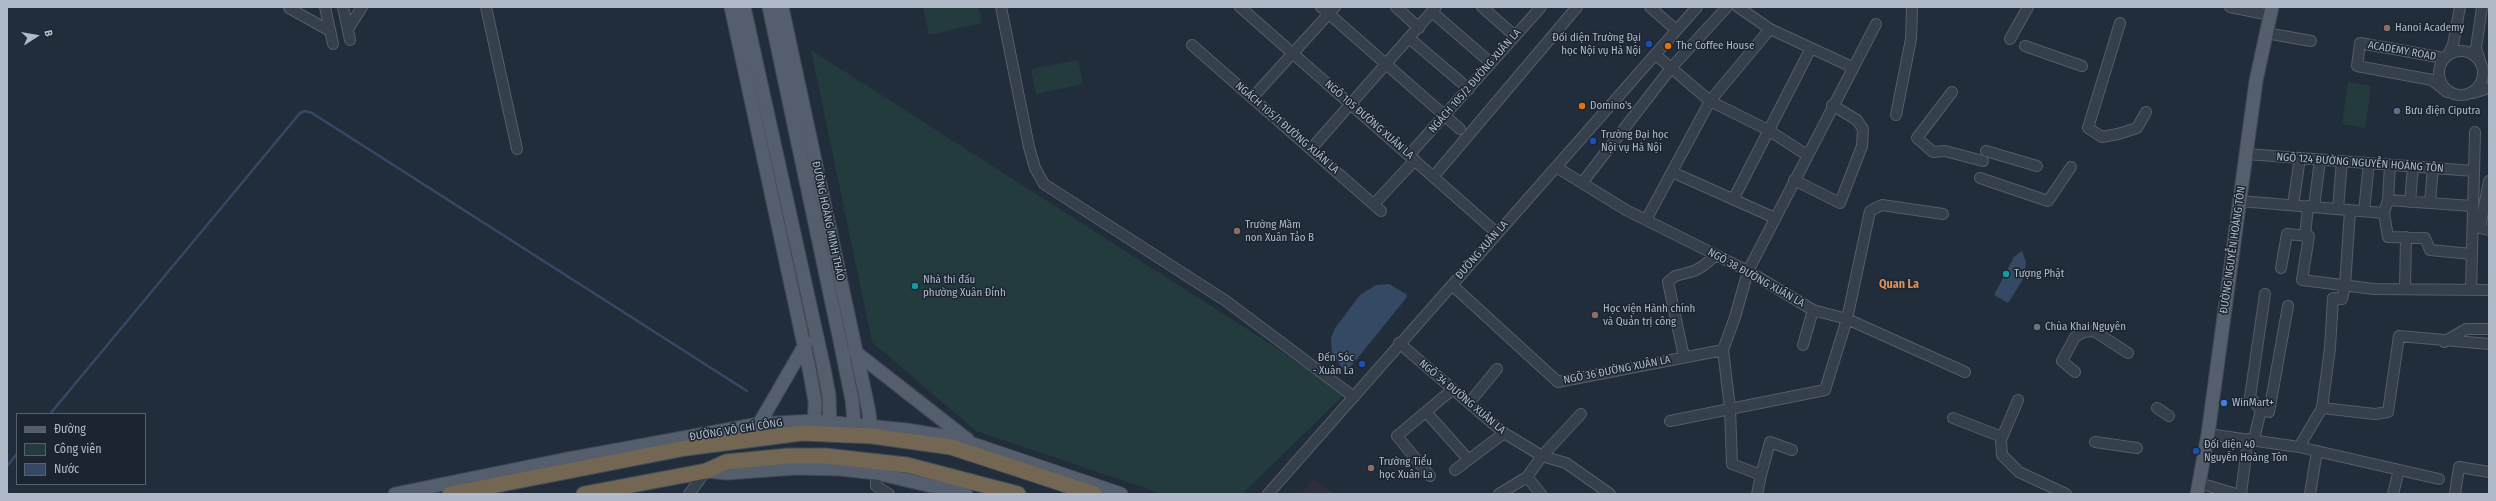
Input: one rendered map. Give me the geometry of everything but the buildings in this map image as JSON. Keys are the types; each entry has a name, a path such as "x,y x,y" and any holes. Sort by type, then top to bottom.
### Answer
{"highway":[{"path":"774,423 784,435"},
{"name":"ĐƯỜNG VÕ CHÍ CÔNG","path":"450,494 686,448 784,435 814,427 872,431 952,447 1094,494"},
{"path":"921,442 955,438"},
{"path":"584,494 706,471 726,462 788,456 842,457 907,465 1018,494"}],"main road":[{"path":"731,7 804,346 815,402 814,427"},
{"path":"744,7 816,328 829,395 830,428"},
{"name":"ĐƯỜNG HOÀNG MINH THẢO","path":"769,7 786,56 856,353 872,431"},
{"name":"ĐƯỜNG HOÀNG MINH THẢO","path":"782,7 786,56 840,340 855,430"},
{"name":"ĐƯỜNG NGUYỄN HOÀNG TÔN","path":"2198,489 2208,434 2256,81 2271,11"},
{"path":"759,424 816,328"},
{"path":"840,340 970,443"},
{"name":"ĐƯỜNG VÕ CHÍ CÔNG","path":"395,494 568,459 759,424 774,423 814,427"},
{"name":"ĐƯỜNG VÕ CHÍ CÔNG","path":"872,431 955,438 1121,494"},
{"path":"706,471 727,473 803,468 840,469 876,480 966,494"}],"street":[{"path":"325,7 333,44"},
{"path":"343,7 349,35 362,7"},
{"path":"486,7 517,149"},
{"name":"NGÕ 105 ĐƯỜNG XUÂN LA","path":"1240,7 1497,232"},
{"path":"1396,7 1419,28"},
{"path":"1482,7 1515,36"},
{"path":"1434,176 1578,7"},
{"path":"1650,7 1676,30"},
{"name":"ĐƯỜNG XUÂN LA","path":"1268,494 1354,397 1399,343 1697,7"},
{"path":"1582,183 1671,68 1727,7"},
{"path":"1738,7 1770,29 1852,67"},
{"path":"1896,115 1911,39 1912,7"},
{"path":"2010,39 2028,7"},
{"path":"2230,7 2271,11"},
{"path":"2460,7 2453,45 2438,69 2438,76 2448,92 2459,96 2489,88"},
{"path":"2471,93 2480,85 2484,66 2476,48 2482,7"},
{"path":"290,8 330,31"},
{"name":"NGÁCH 105/2 ĐƯỜNG XUÂN LA","path":"1412,158 1445,116 1515,36 1537,8"},
{"path":"1252,98 1294,54 1329,9 1387,64 1460,129"},
{"path":"1311,149 1352,105 1434,10 1492,62"},
{"path":"1002,11 1029,147 1035,168 1044,184 1226,301 1354,397"},
{"path":"2120,23 2088,128 2102,137 2118,134 2137,128 2146,112"},
{"path":"1761,475 1732,464 1730,408 1722,350 1735,317 1748,271 1806,155 1876,24"},
{"path":"1646,220 1710,101 1770,29"},
{"path":"2266,33 2311,41"},
{"path":"1409,38 1468,89"},
{"name":"ACADEMY ROAD","path":"2446,57 2360,43 2357,66 2432,80 2448,92"},
{"name":"NGÁCH 105/1 ĐƯỜNG XUÂN LA","path":"1192,45 1378,208 1412,158"},
{"path":"2025,46 2082,66"},
{"path":"1734,198 1811,48"},
{"path":"2446,57 2465,51 2484,66"},
{"path":"1656,55 1710,101 1768,130 1806,155"},
{"path":"1952,92 1917,138 1933,152 1944,151 1983,161"},
{"path":"1794,180 1840,203 1862,146 1863,129 1857,120 1832,105"},
{"path":"2471,290 2475,132"},
{"path":"1986,151 2037,166"},
{"name":"NGÕ 124 ĐƯỜNG NGUYỄN HOÀNG TÔN","path":"2246,154 2474,171"},
{"path":"2293,205 2300,158"},
{"path":"2305,236 2320,160"},
{"path":"2338,209 2342,161"},
{"path":"2364,211 2369,163"},
{"path":"2390,165 2388,200 2384,213 2388,237 2425,238 2430,250 2472,254"},
{"name":"NGÕ 38 ĐƯỜNG XUÂN LA","path":"1556,167 1646,220 1748,271 1813,310 1847,319 1965,372"},
{"path":"1980,178 2048,201 2071,167"},
{"path":"2410,202 2413,167"},
{"path":"2430,203 2433,168"},
{"path":"1672,172 1734,198 1775,218"},
{"path":"2489,181 2480,228 2489,230"},
{"path":"2388,200 2472,206"},
{"path":"2240,201 2384,213"},
{"path":"1670,421 1825,390 1847,319 1870,211 1882,205 1943,214"},
{"path":"2300,446 2322,408 2330,348 2333,298 2342,299 2345,286 2350,210"},
{"path":"2281,268 2287,234 2309,236 2302,280 2374,289 2405,288 2489,290"},
{"path":"2405,288 2406,237"},
{"path":"1684,357 1668,282 1675,276 1699,269 1716,255"},
{"name":"NGÕ 36 ĐƯỜNG XUÂN LA","path":"1452,285 1558,382 1722,350"},
{"path":"2265,294 2250,397 2261,410 2269,412 2288,306"},
{"path":"1803,345 1813,310"},
{"path":"2444,342 2466,329 2489,329"},
{"path":"2075,372 2062,361 2075,337 2084,332 2094,331 2128,352"},
{"path":"2322,408 2375,414 2388,412 2399,336 2444,342 2489,344"},
{"name":"NGÕ 34 ĐƯỜNG XUÂN LA","path":"1399,343 1504,433 1542,456 1566,463 1610,494"},
{"path":"1469,403 1497,369"},
{"path":"1430,476 1397,436 1453,390"},
{"path":"2018,400 2002,437 2002,455 2018,472 2066,494"},
{"path":"2157,408 2169,416"},
{"path":"2241,494 2251,439 2261,410"},
{"path":"1426,412 1468,459"},
{"path":"1498,494 1527,478 1542,456 1581,414"},
{"path":"1953,418 2002,437"},
{"path":"1455,470 1504,433"},
{"path":"2208,434 2300,446 2439,479"},
{"path":"1757,494 1770,442 1792,450"},
{"path":"2094,442 2137,448"},
{"path":"2310,494 2317,451"},
{"path":"2455,494 2459,467 2489,472"},
{"path":"2393,494 2399,470"},
{"path":"689,494 706,471"},
{"path":"1527,478 1541,494"},
{"path":"876,480 889,494"},
{"path":"2198,489 2236,494"}],"shaded area":[{"path":"1314,479 1336,494 1301,494"}],"green space":[{"path":"923,7 978,7 982,23 929,35"},
{"path":"811,50 1272,345 1344,395 1242,494 1163,494 976,431 872,342"},
{"path":"1078,60 1083,84 1036,94 1031,69"},
{"path":"2348,82 2371,86 2365,128 2342,124"}],"water":[{"path":"2022,251 2026,262 2025,276 2008,303 1994,295 2014,257"},
{"path":"1389,284 1406,294 1407,297 1348,370 1345,371 1332,355 1331,338 1335,328 1360,295 1376,285"}],"waterway":[{"path":"51,413 300,113 305,111 312,113 747,391"},
{"path":"7,466 16,455"}],"place":[{"name":"Hanoi Academy","path":"2387,28"},
{"name":"Đối diện Trường Đại học Nội vụ Hà Nội","path":"1649,44"},
{"name":"The Coffee House","path":"1668,46"},
{"name":"Domino's","path":"1582,106"},
{"name":"Bưu điện Ciputra","path":"2397,111"},
{"name":"Trường Đại học Nội vụ Hà Nội","path":"1593,141"},
{"name":"Trường Mầm non Xuân Tảo B","path":"1237,231"},
{"name":"Tượng Phật","path":"2006,274"},
{"name":"Nhà thi đấu phường Xuân Đỉnh","path":"915,286"},
{"name":"Học viện Hành chính và Quản trị công","path":"1595,315"},
{"name":"Chùa Khai Nguyên","path":"2037,327"},
{"name":"Đến Sóc - Xuân La","path":"1362,364"},
{"name":"WinMart+","path":"2224,403"},
{"name":"Đối diện 40 Nguyễn Hoàng Tôn","path":"2196,451"},
{"name":"Trường Tiểu học Xuân La","path":"1371,468"}],"district":[{"name":"Quan La","path":"1899,285"}]}
